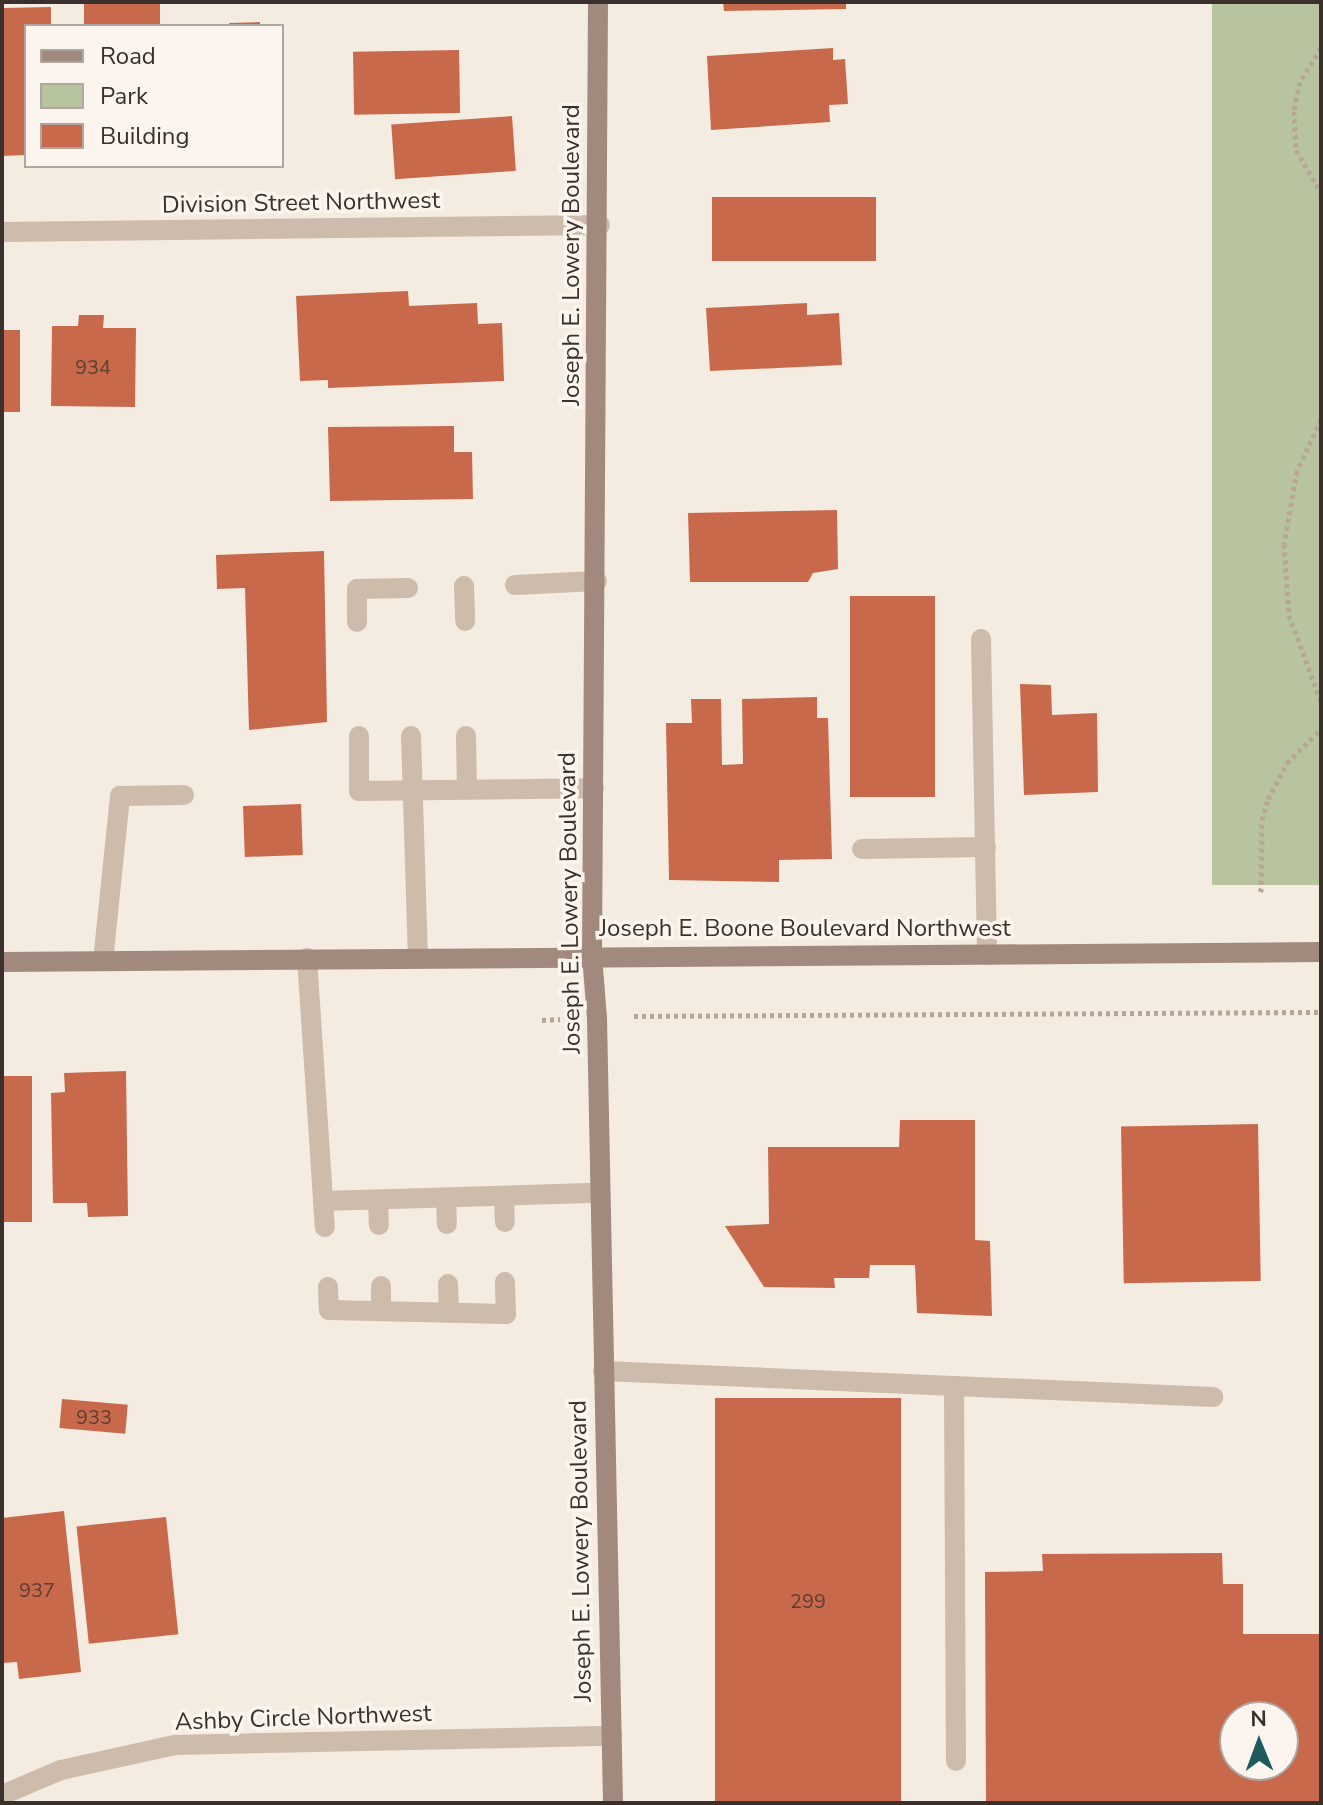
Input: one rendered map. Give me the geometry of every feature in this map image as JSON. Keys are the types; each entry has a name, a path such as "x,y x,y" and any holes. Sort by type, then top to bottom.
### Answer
{"main road":[{"name":"Joseph E. Lowery Boulevard","path":"598,2 600,225 592,955 613,1803"},
{"name":"Joseph E. Boone Boulevard Northwest","path":"2,962 592,955 1321,952"}],"street":[{"name":"Division Street Northwest","path":"2,232 600,225"},
{"path":"515,585 597,581"},
{"path":"464,586 465,621"},
{"path":"357,622 357,589 408,588"},
{"path":"981,639 987,955"},
{"path":"359,736 359,791 594,788"},
{"path":"411,736 418,957"},
{"path":"466,736 467,789"},
{"path":"103,961 120,796 184,795"},
{"path":"862,849 986,847"},
{"path":"307,958 325,1227"},
{"path":"323,1201 598,1193"},
{"path":"504,1198 505,1222"},
{"path":"446,1199 447,1224"},
{"path":"378,1200 379,1225"},
{"path":"328,1287 329,1310 506,1314 505,1282"},
{"path":"448,1284 449,1313"},
{"path":"381,1286 381,1311"},
{"path":"603,1371 1213,1397"},
{"path":"954,1386 956,1761"},
{"name":"Ashby Circle Northwest","path":"2,1795 61,1770 175,1745 612,1736"}],"path":[{"path":"1321,48 1300,82 1294,111 1296,150 1321,193"},
{"path":"1321,419 1297,471 1284,544 1289,615 1321,702"},
{"path":"1261,892 1262,820 1268,799 1287,763 1321,729"},
{"path":"652,1015 1321,1012"}],"green space":[{"path":"1212,2 1321,2 1321,885 1212,885"}],"building":[{"path":"84,2 160,2 160,24 84,24"},
{"path":"723,2 846,2 846,9 724,11"},
{"path":"51,7 51,24 24,24 24,155 2,156 2,8"},
{"path":"260,22 260,24 229,24"},
{"path":"833,48 833,60 845,59 848,104 829,105 830,122 711,130 707,56"},
{"path":"459,50 460,113 354,115 353,52"},
{"path":"512,116 516,171 395,179 391,124"},
{"path":"712,197 876,197 876,261 712,261"},
{"path":"408,291 409,306 477,303 478,324 502,323 504,381 328,388 328,380 300,381 296,296"},
{"path":"807,303 807,315 839,313 842,365 710,371 706,308"},
{"path":"79,315 104,315 103,328 136,328 135,407 51,406 52,326 78,326"},
{"path":"2,330 20,330 20,412 2,412"},
{"path":"454,426 454,452 472,452 473,499 330,501 328,427"},
{"path":"837,510 838,569 813,573 808,582 690,582 688,513"},
{"path":"324,551 327,722 249,730 245,588 217,589 216,555"},
{"path":"850,596 935,596 935,797 850,797"},
{"path":"1020,684 1051,685 1052,715 1097,713 1098,792 1024,795"},
{"path":"817,697 817,718 828,718 832,859 779,860 779,882 669,880 666,723 692,723 691,699 721,699 722,765 743,764 742,699"},
{"path":"301,804 303,855 245,857 243,806"},
{"path":"126,1071 128,1216 88,1217 87,1203 53,1203 51,1093 65,1092 64,1073"},
{"path":"2,1076 32,1076 32,1222 2,1222"},
{"path":"900,1120 975,1120 975,1240 990,1241 992,1316 917,1313 915,1265 870,1265 869,1278 834,1278 835,1288 764,1287 725,1226 769,1224 768,1147 899,1147"},
{"path":"1258,1124 1261,1281 1124,1283 1121,1126"},
{"path":"715,1398 901,1398 901,1803 715,1803"},
{"path":"62,1399 128,1405 125,1434 59,1428"},
{"path":"64,1511 81,1672 19,1679 17,1662 2,1663 2,1518"},
{"path":"166,1517 178,1634 89,1644 76,1526"},
{"path":"1222,1553 1223,1584 1243,1584 1243,1634 1321,1634 1321,1803 986,1803 985,1572 1043,1571 1042,1554"}]}
